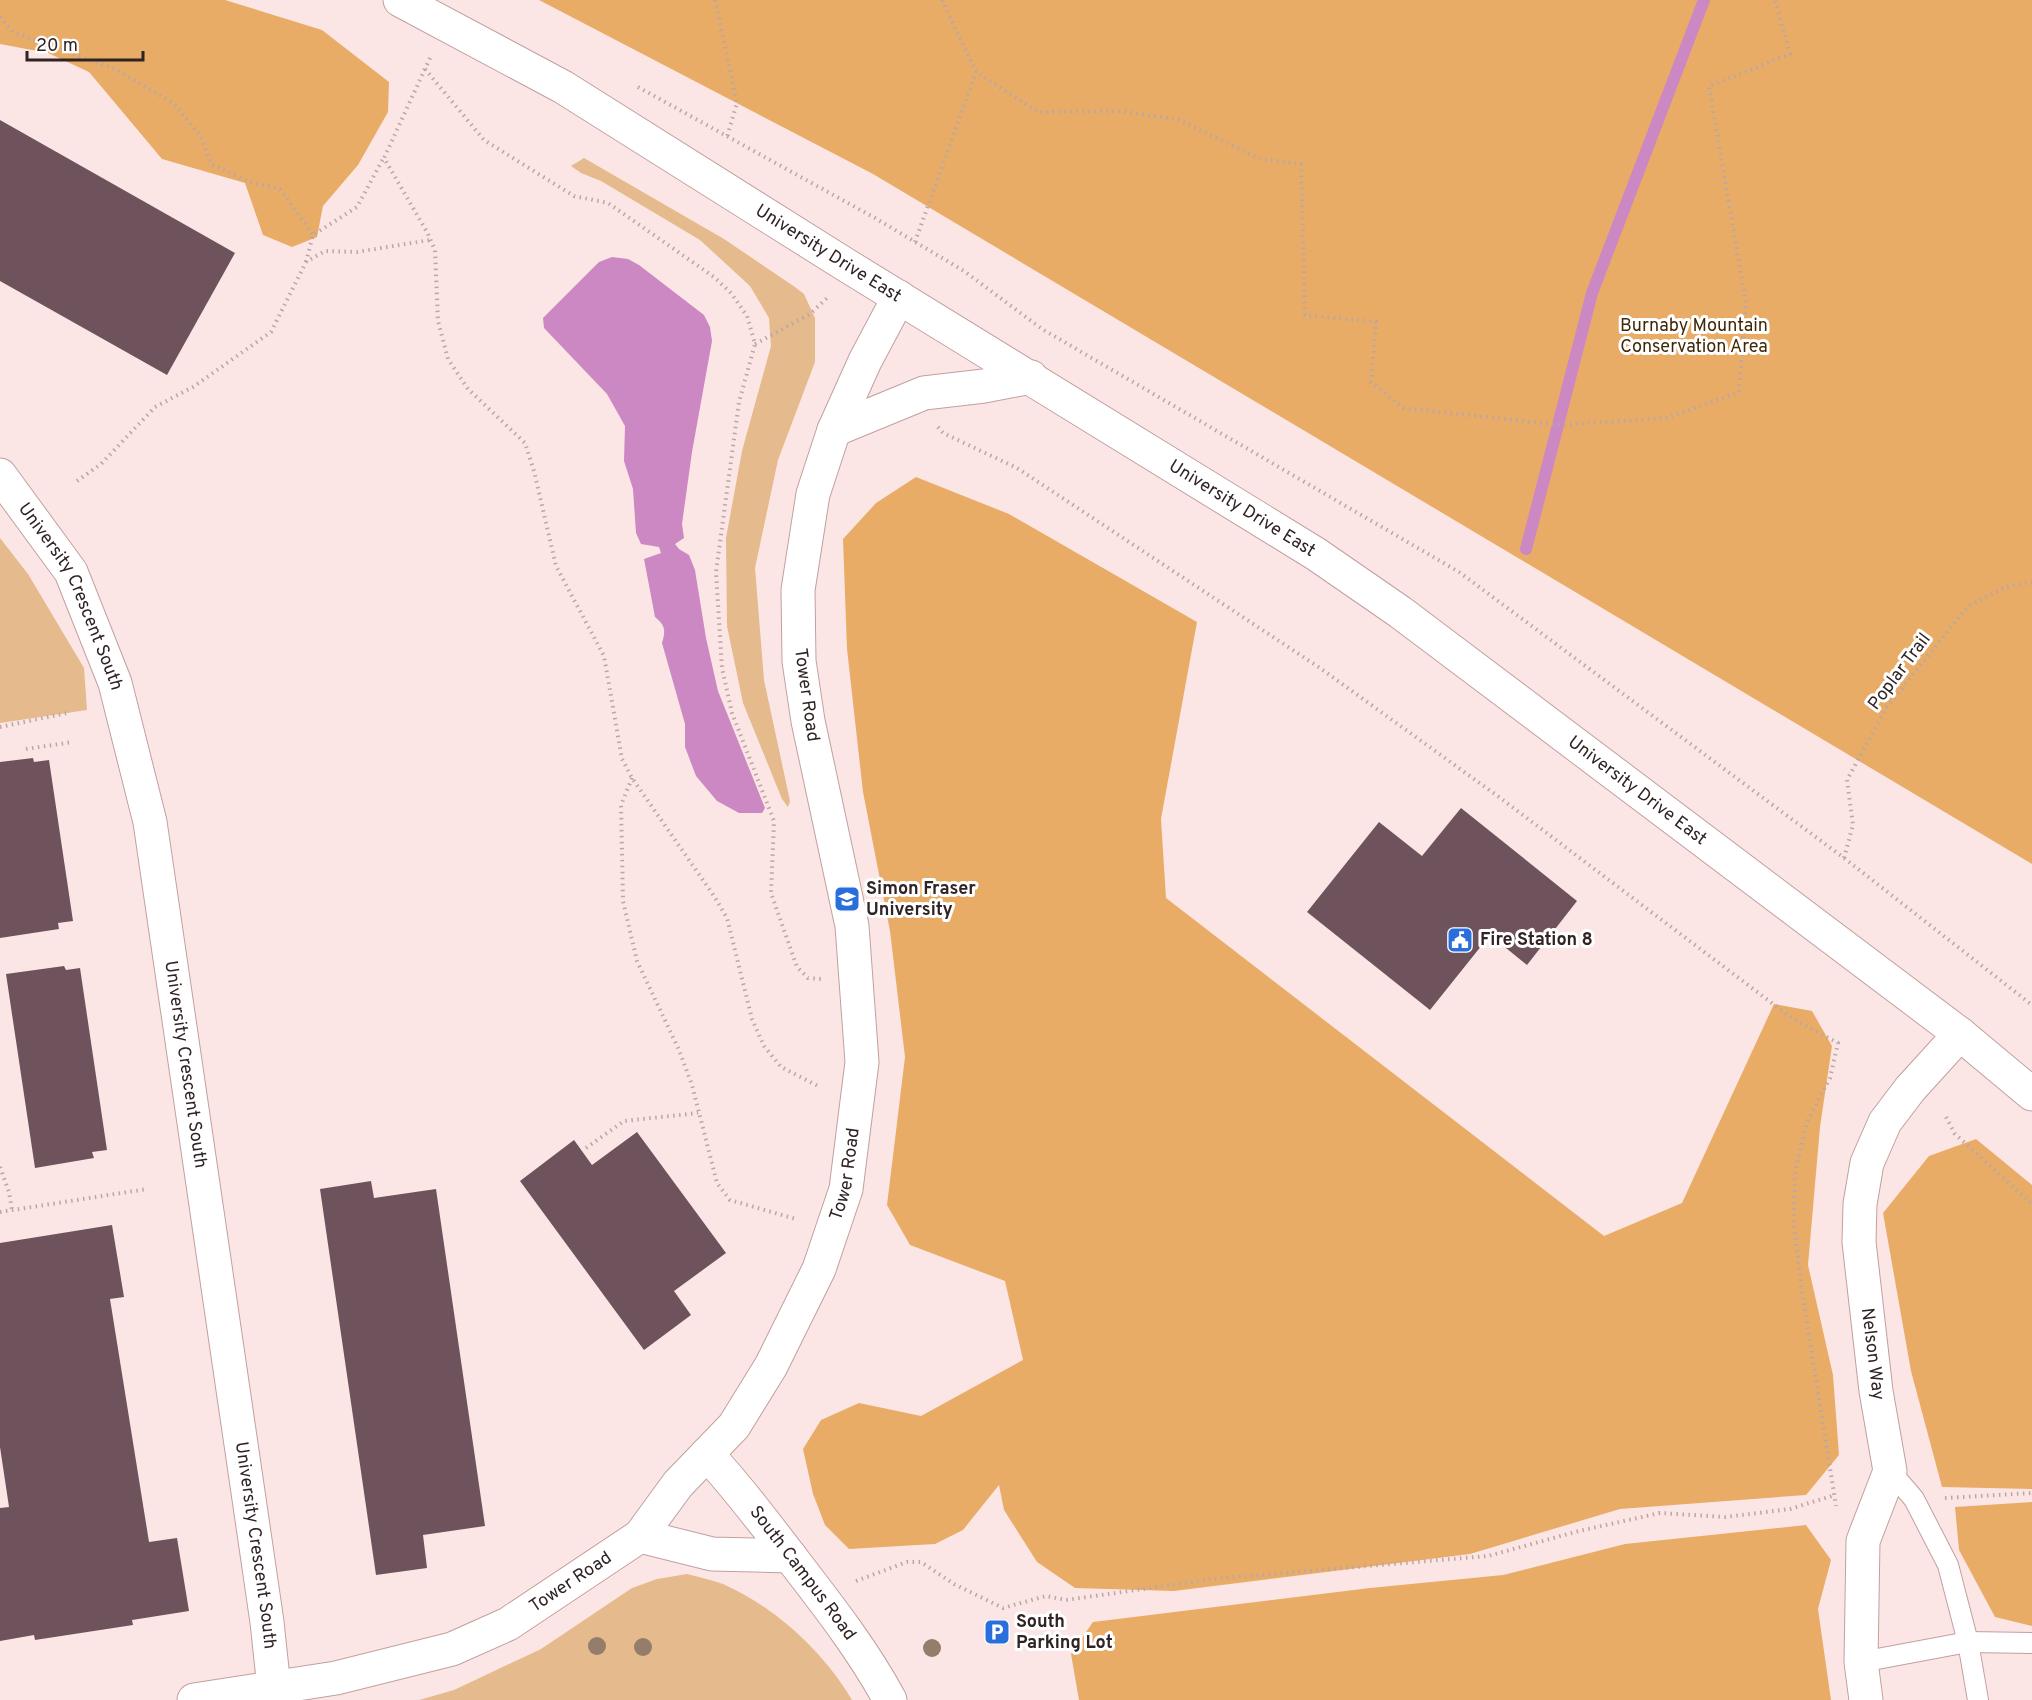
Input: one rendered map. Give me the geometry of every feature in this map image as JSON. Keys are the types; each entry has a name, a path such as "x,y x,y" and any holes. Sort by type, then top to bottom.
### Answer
{"street":[{"name":"University Drive East","path":"400,0 563,87 1316,554 1400,612 1960,1034 2032,1094"},
{"name":"Tower Road","path":"194,1700 336,1678 452,1649 508,1624 640,1536 678,1484 734,1426 771,1366 819,1269 846,1189 862,1062 852,926 808,721 799,661 798,590 813,494 834,430 865,362 899,297"},
{"path":"834,430 924,393 984,386 1031,377"},
{"name":"University Crescent South","path":"0,475 71,573 115,683 150,822 260,1576 274,1688"},
{"name":"Nelson Way","path":"1890,1471 1876,1391 1859,1242 1860,1204 1867,1163 1885,1122 1910,1089 1960,1034"},
{"name":"South Campus Road","path":"707,1454 742,1492 821,1597 890,1700"},
{"path":"1866,1700 1861,1662 1863,1541 1890,1471"},
{"path":"640,1536 712,1554 790,1556"}],"lane":[{"path":"1890,1471 1914,1499 1948,1565 1968,1642 1978,1700"},
{"path":"1861,1662 1968,1642 2032,1643"}],"path":[{"path":"715,0 737,103 727,136"},
{"path":"942,0 976,72 1038,112 1121,111 1179,120 1260,159 1301,164 1305,315 1376,322 1371,382 1403,408 1558,425 1667,418 1739,392 1746,303 1709,86 1790,54 1775,0"},
{"path":"0,16 13,32 115,69 173,103 200,135 212,165 253,183 279,189 313,235"},
{"path":"77,481 101,464 155,407 194,387 271,332 306,262 313,235 357,207 384,158 432,55"},
{"path":"425,69 484,140 574,196 608,203 714,277 731,293 747,316 755,344 739,402 716,572 722,668 732,713 774,821 771,893 797,967 808,978 826,979"},
{"path":"915,242 976,72"},
{"path":"634,85 915,242 964,272 1042,329 1459,573 1844,858 2032,1005"},
{"path":"384,158 435,250 438,321 448,359 468,389 525,443 534,471 556,566 604,656 622,759 632,778 727,918 752,1019 764,1046 781,1067 818,1086"},
{"path":"306,262 326,251 357,252 430,240"},
{"path":"755,344 810,314 826,298"},
{"path":"936,423 943,433 1017,468 1320,668 1499,797 1793,1019 1838,1043 1830,1078 1807,1122 1795,1172 1794,1213 1802,1291 1838,1516"},
{"name":"Poplar Trail","path":"1844,858 1853,825 1847,780 1887,707 1968,606 2006,587 2032,582"},
{"path":"0,727 67,712"},
{"path":"26,749 73,742"},
{"path":"632,778 621,805 623,901 637,961 679,1050 692,1085 717,1183 730,1200 796,1219"},
{"path":"586,1148 624,1121 698,1113"},
{"path":"1946,1117 1955,1134 2032,1204"},
{"path":"0,1167 9,1192 12,1210"},
{"path":"0,1212 147,1189"},
{"path":"1914,1499 2032,1493"},
{"path":"848,1584 907,1562 921,1562 954,1584 1003,1608 1047,1596 1065,1600 1213,1579 1488,1556 1579,1531 1660,1513 1725,1517 1790,1509 1835,1495"}],"shaded area":[{"path":"584,158 724,239 795,287 804,294 815,318 815,362 778,460 755,568 764,680 790,801 788,807 782,799 743,703 727,626 726,538 742,451 771,346 769,318 750,286 700,240 601,181 571,166"},
{"path":"612,257 628,259 639,265 704,315 710,327 712,341 682,524 684,538 675,544 689,555 695,570 706,638 718,691 765,808 762,813 739,813 717,801 696,776 685,747 685,724 662,643 664,628 655,617 644,559 661,553 659,547 641,544 636,533 633,489 624,461 625,426 607,394 544,328 543,318 599,262"},
{"path":"0,538 28,574 84,668 87,710 0,723"},
{"path":"687,1574 723,1584 779,1618 827,1664 852,1700 419,1700 454,1690 541,1649 632,1588 657,1579"}],"green space":[{"path":"0,0 225,0 322,30 389,82 388,112 358,165 323,206 317,237 292,247 263,235 245,183 162,159 89,72 48,53 0,44"},
{"name":"Burnaby Mountain Conservation Area","path":"539,0 2032,0 2032,864 873,174"},
{"path":"916,477 1009,514 1197,622 1161,819 1166,898 1604,1236 1682,1203 1774,1004 1812,1011 1832,1046 1820,1127 1808,1265 1833,1375 1839,1455 1806,1495 1620,1509 1470,1554 1174,1591 1075,1588 1037,1562 1004,1510 999,1485 963,1530 935,1544 849,1549 825,1525 813,1494 803,1449 821,1420 859,1403 921,1416 1023,1360 1005,1281 910,1245 887,1205 905,1057 890,931 863,792 847,649 843,539 876,503"},
{"path":"1976,1139 2032,1185 2032,1489 1942,1487 1911,1371 1883,1213 1929,1156"},
{"path":"2032,1502 2032,1626 1995,1617 1959,1550 1955,1507"},
{"path":"1806,1525 1831,1560 1818,1609 1831,1700 1079,1700 1071,1654 1093,1622 1370,1588 1503,1575 1625,1544"}],"building":[{"path":"0,120 235,253 167,375 0,281"},
{"path":"33,758 34,762 49,760 73,921 58,923 59,929 0,938 0,762"},
{"name":"Fire Station 8","path":"1461,808 1577,901 1527,965 1490,935 1430,1010 1307,912 1379,822 1422,856"},
{"path":"64,966 66,970 80,968 107,1150 92,1152 94,1158 35,1168 6,974"},
{"path":"637,1132 726,1253 674,1291 691,1315 644,1350 520,1181 574,1140 592,1165"},
{"path":"371,1181 374,1198 436,1189 485,1526 423,1535 427,1568 376,1575 320,1189"},
{"path":"112,1225 124,1297 110,1299 149,1542 177,1538 189,1611 132,1620 133,1625 35,1640 34,1635 0,1641 0,1508 9,1507 0,1447 0,1243"}],"waterway":[{"path":"1526,549 1592,293 1704,0"}],"place":[{"name":"Simon Fraser University","path":"847,899"},
{"name":"Fire Station 8","path":"1460,940"},
{"name":"South Parking Lot","path":"997,1632"}]}
